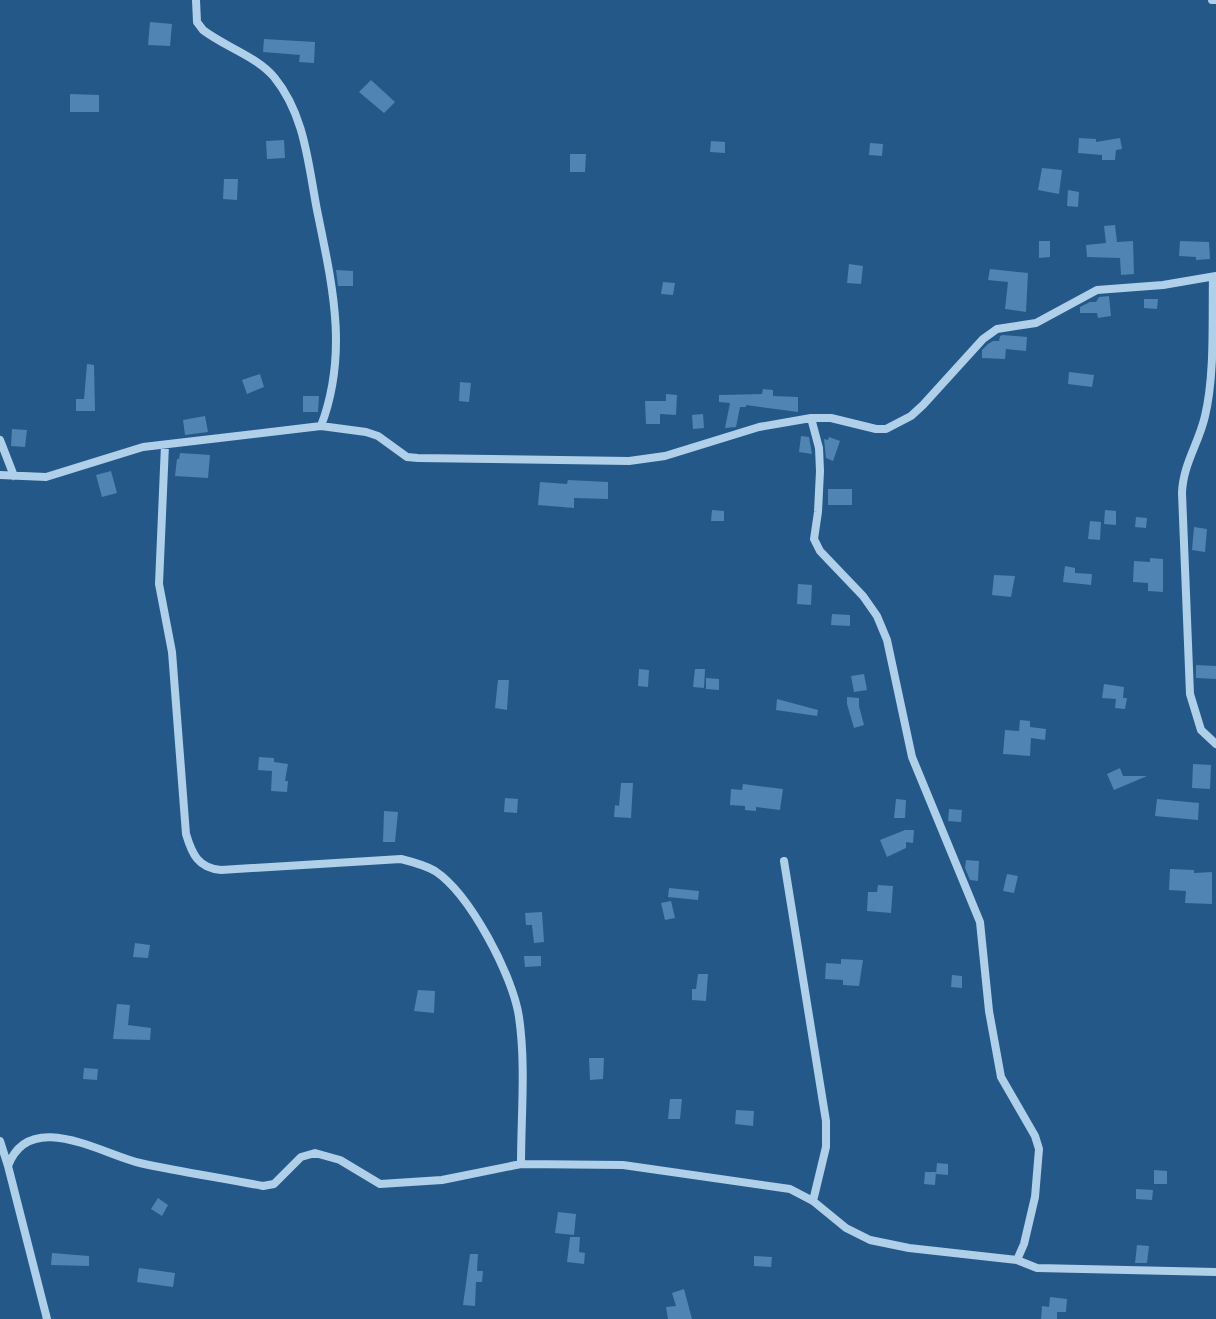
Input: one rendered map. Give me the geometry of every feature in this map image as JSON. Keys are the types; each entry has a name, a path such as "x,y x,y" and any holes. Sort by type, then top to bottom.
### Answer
{"street":[{"path":"196,0 197,22 203,30 272,75 292,107 304,137 335,299 335,362 330,401 321,426"},
{"path":"0,475 46,477 132,450 321,426 378,436 407,457 629,461 665,456 759,427 811,418 831,418 886,429 911,416 983,339 997,329 1036,323 1097,290 1215,277 1207,404 1185,467 1182,493 1190,694 1201,730 1216,744"},
{"path":"811,418 819,448 820,471 814,539 820,551 863,596 877,616 887,640 912,757 980,922 989,1011 1001,1077 1039,1149 1035,1197 1017,1260"},
{"path":"0,440 14,476"},
{"path":"165,445 159,584 172,652 186,834 191,852 201,864 221,870 401,859 416,862 448,881 473,911 485,932 518,1008 521,1164"},
{"path":"784,861 826,1121 826,1147 813,1201"},
{"path":"8,1166 12,1153 21,1145 52,1138 69,1139 139,1162 263,1186 274,1184 301,1157 315,1153 340,1160 380,1184 442,1180 521,1164 623,1165 771,1185 801,1193 846,1228 870,1240 909,1248 1017,1260 1037,1268 1216,1272"},
{"path":"0,1141 47,1319"}],"building":[{"path":"150,22 172,24 170,46 148,45"},
{"path":"264,39 315,42 314,63 299,62 300,55 263,52"},
{"path":"371,80 395,102 384,113 359,92"},
{"path":"70,94 99,95 99,112 70,112"},
{"path":"1079,138 1096,139 1096,142 1120,138 1122,149 1116,150 1115,160 1102,160 1102,155 1078,153"},
{"path":"284,140 285,158 267,159 266,141"},
{"path":"711,141 725,142 725,153 710,152"},
{"path":"870,143 883,144 882,156 869,155"},
{"path":"570,154 586,154 585,172 570,172"},
{"path":"1042,168 1062,170 1059,194 1038,190"},
{"path":"224,179 238,179 237,200 223,199"},
{"path":"1068,190 1079,192 1078,207 1067,206"},
{"path":"1115,225 1117,242 1133,241 1134,274 1121,275 1120,258 1087,257 1086,245 1106,243 1104,226"},
{"path":"1039,241 1050,241 1050,257 1039,258"},
{"path":"1180,241 1209,242 1210,259 1179,256"},
{"path":"849,264 863,266 861,284 847,283"},
{"path":"990,269 1028,273 1026,312 1005,309 1008,282 988,280"},
{"path":"336,270 353,271 353,286 338,286"},
{"path":"663,282 675,283 673,295 661,294"},
{"path":"1109,296 1111,316 1098,318 1097,313 1080,313 1080,307 1096,302 1099,297"},
{"path":"1144,299 1158,299 1157,309 1144,308"},
{"path":"1003,335 1027,337 1026,351 1006,349 1005,359 982,358 982,350 993,341 999,341"},
{"path":"87,364 94,365 95,411 76,411 76,399 84,399"},
{"path":"1069,372 1094,375 1092,387 1068,384"},
{"path":"260,374 264,387 247,394 242,380"},
{"path":"460,382 471,383 469,402 459,401"},
{"path":"763,389 773,390 773,396 798,397 798,412 746,405 740,407 736,427 725,428 730,403 719,402 719,395 762,394"},
{"path":"666,394 677,395 676,415 660,414 660,424 646,424 645,401 666,401"},
{"path":"303,396 319,396 318,412 303,412"},
{"path":"703,414 704,428 693,429 692,415"},
{"path":"205,416 208,432 185,435 183,420"},
{"path":"12,429 27,430 25,447 11,446"},
{"path":"801,436 809,437 812,454 799,452"},
{"path":"829,437 840,441 833,461 826,458 824,439 828,440"},
{"path":"180,453 210,455 208,478 175,476"},
{"path":"111,471 117,493 102,497 96,475"},
{"path":"568,480 608,482 608,499 574,498 574,508 538,505 540,482 567,484"},
{"path":"828,489 852,489 852,505 828,505"},
{"path":"712,510 724,511 724,521 711,521"},
{"path":"1105,510 1116,511 1116,525 1104,524"},
{"path":"1136,517 1147,518 1146,528 1135,527"},
{"path":"1090,521 1101,522 1100,540 1088,539"},
{"path":"1194,527 1207,529 1205,552 1192,550"},
{"path":"1150,558 1163,559 1163,592 1148,591 1148,583 1133,582 1134,561 1150,562"},
{"path":"1065,566 1075,568 1075,573 1092,574 1091,585 1063,582"},
{"path":"994,575 1015,576 1011,597 992,595"},
{"path":"798,584 812,585 811,605 797,604"},
{"path":"832,614 850,615 850,626 831,625"},
{"path":"1196,665 1216,666 1216,679 1196,678"},
{"path":"639,669 649,670 648,687 638,686"},
{"path":"695,669 705,669 704,688 693,687"},
{"path":"864,674 867,690 854,692 851,676"},
{"path":"706,678 719,679 719,690 706,689"},
{"path":"498,680 509,680 507,710 495,708"},
{"path":"1104,684 1124,687 1123,698 1127,698 1125,709 1115,708 1116,699 1102,698"},
{"path":"847,697 859,698 864,725 854,728"},
{"path":"777,699 818,710 817,716 776,710"},
{"path":"1020,720 1030,721 1030,727 1046,729 1045,740 1031,738 1030,756 1003,754 1005,730 1019,731"},
{"path":"259,757 274,758 274,762 288,764 287,792 271,791 272,771 258,770"},
{"path":"1193,764 1211,765 1210,789 1192,788"},
{"path":"1120,768 1123,776 1147,776 1114,790 1107,774"},
{"path":"621,783 633,783 631,818 614,817 615,805 619,806"},
{"path":"743,784 783,789 780,810 756,807 756,811 745,810 745,806 730,805 731,789 742,790"},
{"path":"505,798 518,799 517,813 504,812"},
{"path":"896,799 906,800 905,818 894,818"},
{"path":"1157,799 1199,803 1198,820 1155,816"},
{"path":"949,809 962,810 961,822 948,821"},
{"path":"384,811 398,812 395,842 383,842"},
{"path":"905,830 914,830 913,843 906,842 906,848 887,857 880,840"},
{"path":"966,860 979,861 978,881 970,880 965,868"},
{"path":"1170,869 1212,872 1212,904 1185,903 1186,891 1169,890"},
{"path":"1007,874 1018,876 1014,893 1003,891"},
{"path":"878,885 893,886 891,913 867,911 868,892 877,892"},
{"path":"669,888 699,891 698,900 668,897"},
{"path":"671,901 675,918 665,920 661,903"},
{"path":"542,912 544,942 534,943 532,925 526,925 525,913"},
{"path":"135,943 150,945 148,958 133,957"},
{"path":"524,956 541,956 541,966 525,967"},
{"path":"841,959 863,960 859,986 843,985 843,980 825,979 826,963 841,964"},
{"path":"698,974 708,974 706,1001 692,1000 692,989 696,989"},
{"path":"952,975 962,976 962,988 951,987"},
{"path":"418,990 435,991 434,1013 414,1011"},
{"path":"117,1004 130,1005 128,1025 151,1028 150,1040 113,1039"},
{"path":"589,1058 604,1058 603,1079 590,1080"},
{"path":"84,1068 98,1069 97,1080 83,1079"},
{"path":"670,1099 682,1099 680,1119 668,1119"},
{"path":"736,1110 754,1111 753,1126 735,1124"},
{"path":"937,1163 948,1164 948,1175 936,1174"},
{"path":"1154,1170 1167,1171 1167,1184 1154,1184"},
{"path":"925,1172 936,1172 935,1185 924,1184"},
{"path":"1136,1189 1153,1190 1152,1200 1136,1199"},
{"path":"158,1198 168,1205 162,1216 151,1209"},
{"path":"558,1212 576,1214 574,1235 555,1233"},
{"path":"570,1237 580,1237 579,1252 585,1253 584,1264 567,1262"},
{"path":"1137,1245 1149,1246 1147,1263 1135,1263"},
{"path":"52,1253 89,1256 89,1266 51,1265"},
{"path":"470,1254 478,1254 477,1271 483,1271 482,1282 476,1282 475,1306 463,1305"},
{"path":"754,1256 772,1257 771,1267 754,1266"},
{"path":"139,1268 175,1273 173,1287 137,1282"},
{"path":"684,1289 692,1319 668,1319 666,1307 676,1306 672,1293"},
{"path":"1050,1297 1067,1299 1066,1312 1057,1312 1057,1319 1041,1319 1042,1306 1049,1307"}]}
